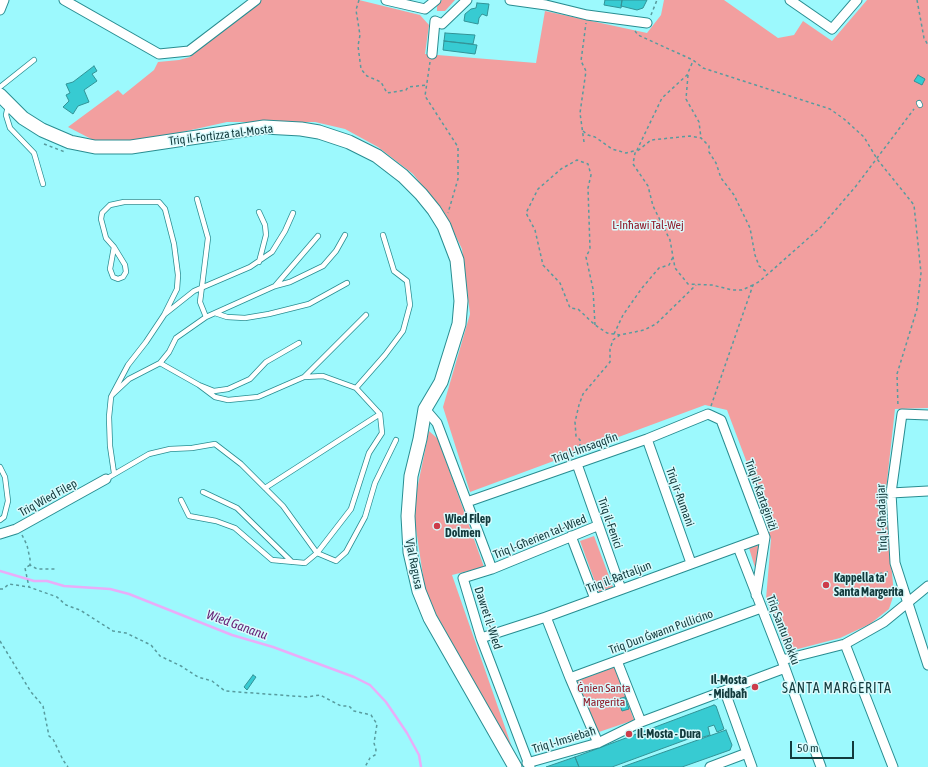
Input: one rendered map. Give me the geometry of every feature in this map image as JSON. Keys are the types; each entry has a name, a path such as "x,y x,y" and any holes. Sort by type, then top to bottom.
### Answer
{"main road":[{"name":"Triq il-Fortizza tal-Mosta","path":"4,100 33,125 56,137 95,147 131,147 247,129 282,127 319,132 363,148 403,176 421,194 444,226 457,260 460,281 461,301 459,324 453,344"},
{"name":"Vjal Ragusa","path":"453,344 441,382 425,409 420,439 411,476 408,516 410,552 419,591 434,627 524,766"}],"street":[{"path":"0,10 4,0"},
{"path":"64,0 159,54 189,51 254,1"},
{"path":"386,0 425,9 435,21 442,24 467,0"},
{"path":"425,9 436,0"},
{"path":"510,0 546,5 587,15 647,24"},
{"path":"790,0 832,29 857,0"},
{"path":"432,54 435,21"},
{"name":"Dawret il-Wied","path":"425,409 437,423 492,569 463,578 481,638 524,766"},
{"name":"Triq l-Imsaqqfin","path":"467,502 647,439 708,414"},
{"name":"Triq il-Kartaġiniżi","path":"708,414 721,420 765,537 756,595"},
{"path":"902,414 928,415"},
{"name":"Triq l-Għadajjar","path":"902,414 891,493 896,563 928,665"},
{"name":"Triq ir-Rumani","path":"647,439 691,563"},
{"name":"Triq il-Fenici","path":"580,463 597,526 621,589"},
{"name":"Triq Wied Filep","path":"0,534 16,529 110,476"},
{"path":"891,493 928,491"},
{"name":"Triq l-Għerien tal-Wied","path":"492,569 597,526"},
{"path":"571,536 595,599"},
{"name":"Triq il-Battaljun","path":"481,638 546,617 765,537"},
{"name":"Triq Santu Rokku","path":"738,547 784,664 821,767"},
{"name":"Triq l-Imsiebaħ","path":"524,766 598,743 641,722 725,692 784,664 845,644 884,622 928,586"},
{"name":"Triq Dun Ġwann Pullicino","path":"570,678 761,608"},
{"path":"546,617 598,743"},
{"path":"845,644 893,767"},
{"path":"618,661 641,722"},
{"path":"725,692 752,767"},
{"path":"710,767 747,753"}],"lane":[{"path":"0,87 34,60"},
{"path":"4,100 10,128 34,153 43,184"},
{"path":"197,199 208,238 200,288 200,302 206,317"},
{"path":"114,247 110,269 113,277 118,279 123,277 126,272 125,264 114,247 106,238 101,219 102,213 110,205 149,201 159,202 164,209 174,244 178,275 177,288 164,315 128,365 111,397 110,476 149,454 170,449 192,448 215,444 241,464 283,506 317,553 336,561 346,552 365,518 375,482 396,440"},
{"path":"259,212 265,225 266,235 259,262"},
{"path":"164,315 194,291 259,262 272,252 285,231 292,213"},
{"path":"111,397 129,379 160,363 169,352 176,338 206,317 275,286 290,282 322,266 336,251 345,235"},
{"path":"275,286 318,236"},
{"path":"356,388 385,355 403,331 410,305 407,281 394,271 383,236"},
{"path":"215,313 227,317 245,318 269,314 309,304 347,283"},
{"path":"199,385 214,397 228,400 258,398 304,377 366,315"},
{"path":"160,363 199,385 214,391 228,389 250,379 266,362 299,343"},
{"path":"181,500 189,516 216,521 235,528 272,560 304,563 317,553 351,509 369,453 382,433 380,414 356,388 324,376 304,377"},
{"path":"265,488 380,414"},
{"path":"0,467 5,477 8,501 4,517 0,520"},
{"path":"203,492 237,508 291,561"}],"path":[{"path":"359,0 356,10 360,35 358,46 360,69 368,76 381,82 387,92 406,90 408,87 427,85"},
{"path":"647,24 657,0"},
{"path":"917,0 924,38 928,45"},
{"path":"584,142 580,113 586,70 581,61 587,15"},
{"path":"628,21 638,35 693,60 703,68 830,109 864,137 876,158 914,205 921,273 917,308 897,374 897,404 902,414"},
{"path":"432,54 425,96 458,148 458,180 447,218"},
{"path":"583,131 588,135 595,137 612,149 626,153 637,150 662,98 687,74 693,60"},
{"path":"687,74 689,77 686,100 699,122 701,138"},
{"path":"768,273 759,266 755,255 750,228 734,195 721,178 716,163 709,152 709,146 701,138 690,136 651,140 634,153 633,164 648,186 653,206 670,240 675,268 688,284 712,285 732,290 742,290 753,285 768,273 821,227 856,186 919,104"},
{"path":"595,325 593,289 586,257 590,250 588,188 591,175 588,164 577,160 561,169 538,189 526,213 535,230 543,265 560,283 570,308 578,309 595,325 607,333 620,335 644,330 656,324 696,284"},
{"path":"614,334 623,315 642,288 659,268 669,265 673,257"},
{"path":"708,414 714,392 753,285"},
{"path":"580,463 580,440 576,436 575,422 582,394 610,362 610,349 613,340 620,335"},
{"path":"16,529 24,537 30,558 30,565"},
{"path":"30,565 37,569 56,569"},
{"path":"29,587 25,568 30,565"},
{"path":"844,580 898,571"},
{"path":"0,589 3,589 9,584 29,587 57,597 66,605 80,610 113,631 126,633 152,645 160,656 181,666 198,677 212,681 225,691 307,697 320,695 341,706 349,706 354,711 371,716 377,724 374,743 376,750 375,755 370,758 365,767"},
{"path":"0,641 31,692 43,706 49,736 53,739 68,767"}],"green space":[{"name":"L-Inħawi Tal-Wej","path":"260,0 359,0 420,15 429,25 425,54 536,63 545,11 647,33 661,15 664,0 724,0 778,38 794,35 803,21 832,41 867,0 928,0 928,408 895,409 885,499 894,594 889,609 870,624 840,638 794,650 785,649 766,599 771,539 764,516 767,516 727,410 705,405 470,492 443,407 470,314 462,249 445,214 413,174 378,147 345,129 315,122 227,122 137,142 97,142 68,127 118,90 123,95 154,70 158,62 179,60 190,57"},
{"path":"442,0 455,0 445,11 437,11 437,5"},
{"path":"429,431 438,439 484,567 452,575 515,756 426,596 413,509"},
{"path":"594,536 613,587 599,593 580,541"},
{"path":"760,543 756,571 749,548"},
{"name":"Ġnien Santa Margerita","path":"615,667 634,720 596,733 577,681"}],"building":[{"path":"605,0 622,0 621,8 604,5"},
{"path":"622,0 647,0 643,8 637,10 621,6"},
{"path":"477,3 489,4 487,16 482,14 479,18 478,24 464,21 465,14 471,9 476,8"},
{"path":"445,33 475,35 473,44 444,41"},
{"path":"444,41 477,45 475,54 443,50"},
{"path":"94,66 97,71 92,74 97,81 84,90 89,102 78,106 73,114 63,107 69,101 66,95 70,93 66,84 73,82"},
{"path":"918,75 925,79 922,85 914,81"},
{"path":"776,597 779,604 770,608 767,601"},
{"path":"253,675 256,677 247,690 244,687"},
{"path":"625,697 629,709 622,711 618,699"},
{"path":"714,705 716,706 724,729 717,732 714,725 708,727 710,735 700,738 699,735 612,767 579,767 575,757"},
{"path":"726,730 732,745 730,750 682,767 622,767"},
{"path":"575,757 579,767 546,767"}],"waterway":[{"name":"Wied Gananu","path":"0,571 34,581 47,581 64,586 110,589 129,594 232,635 273,647 354,677 370,685 386,702 407,733 419,755 421,767"}],"place":[{"name":"Wied Filep Dolmen","path":"437,526"},
{"name":"Kappella ta' Santa Margerita","path":"826,585"},
{"name":"Il-Mosta - Midbaħ","path":"755,687"},
{"name":"Il-Mosta - Dura","path":"629,734"}],"district":[{"name":"SANTA MARGERITA","path":"837,689"}]}
